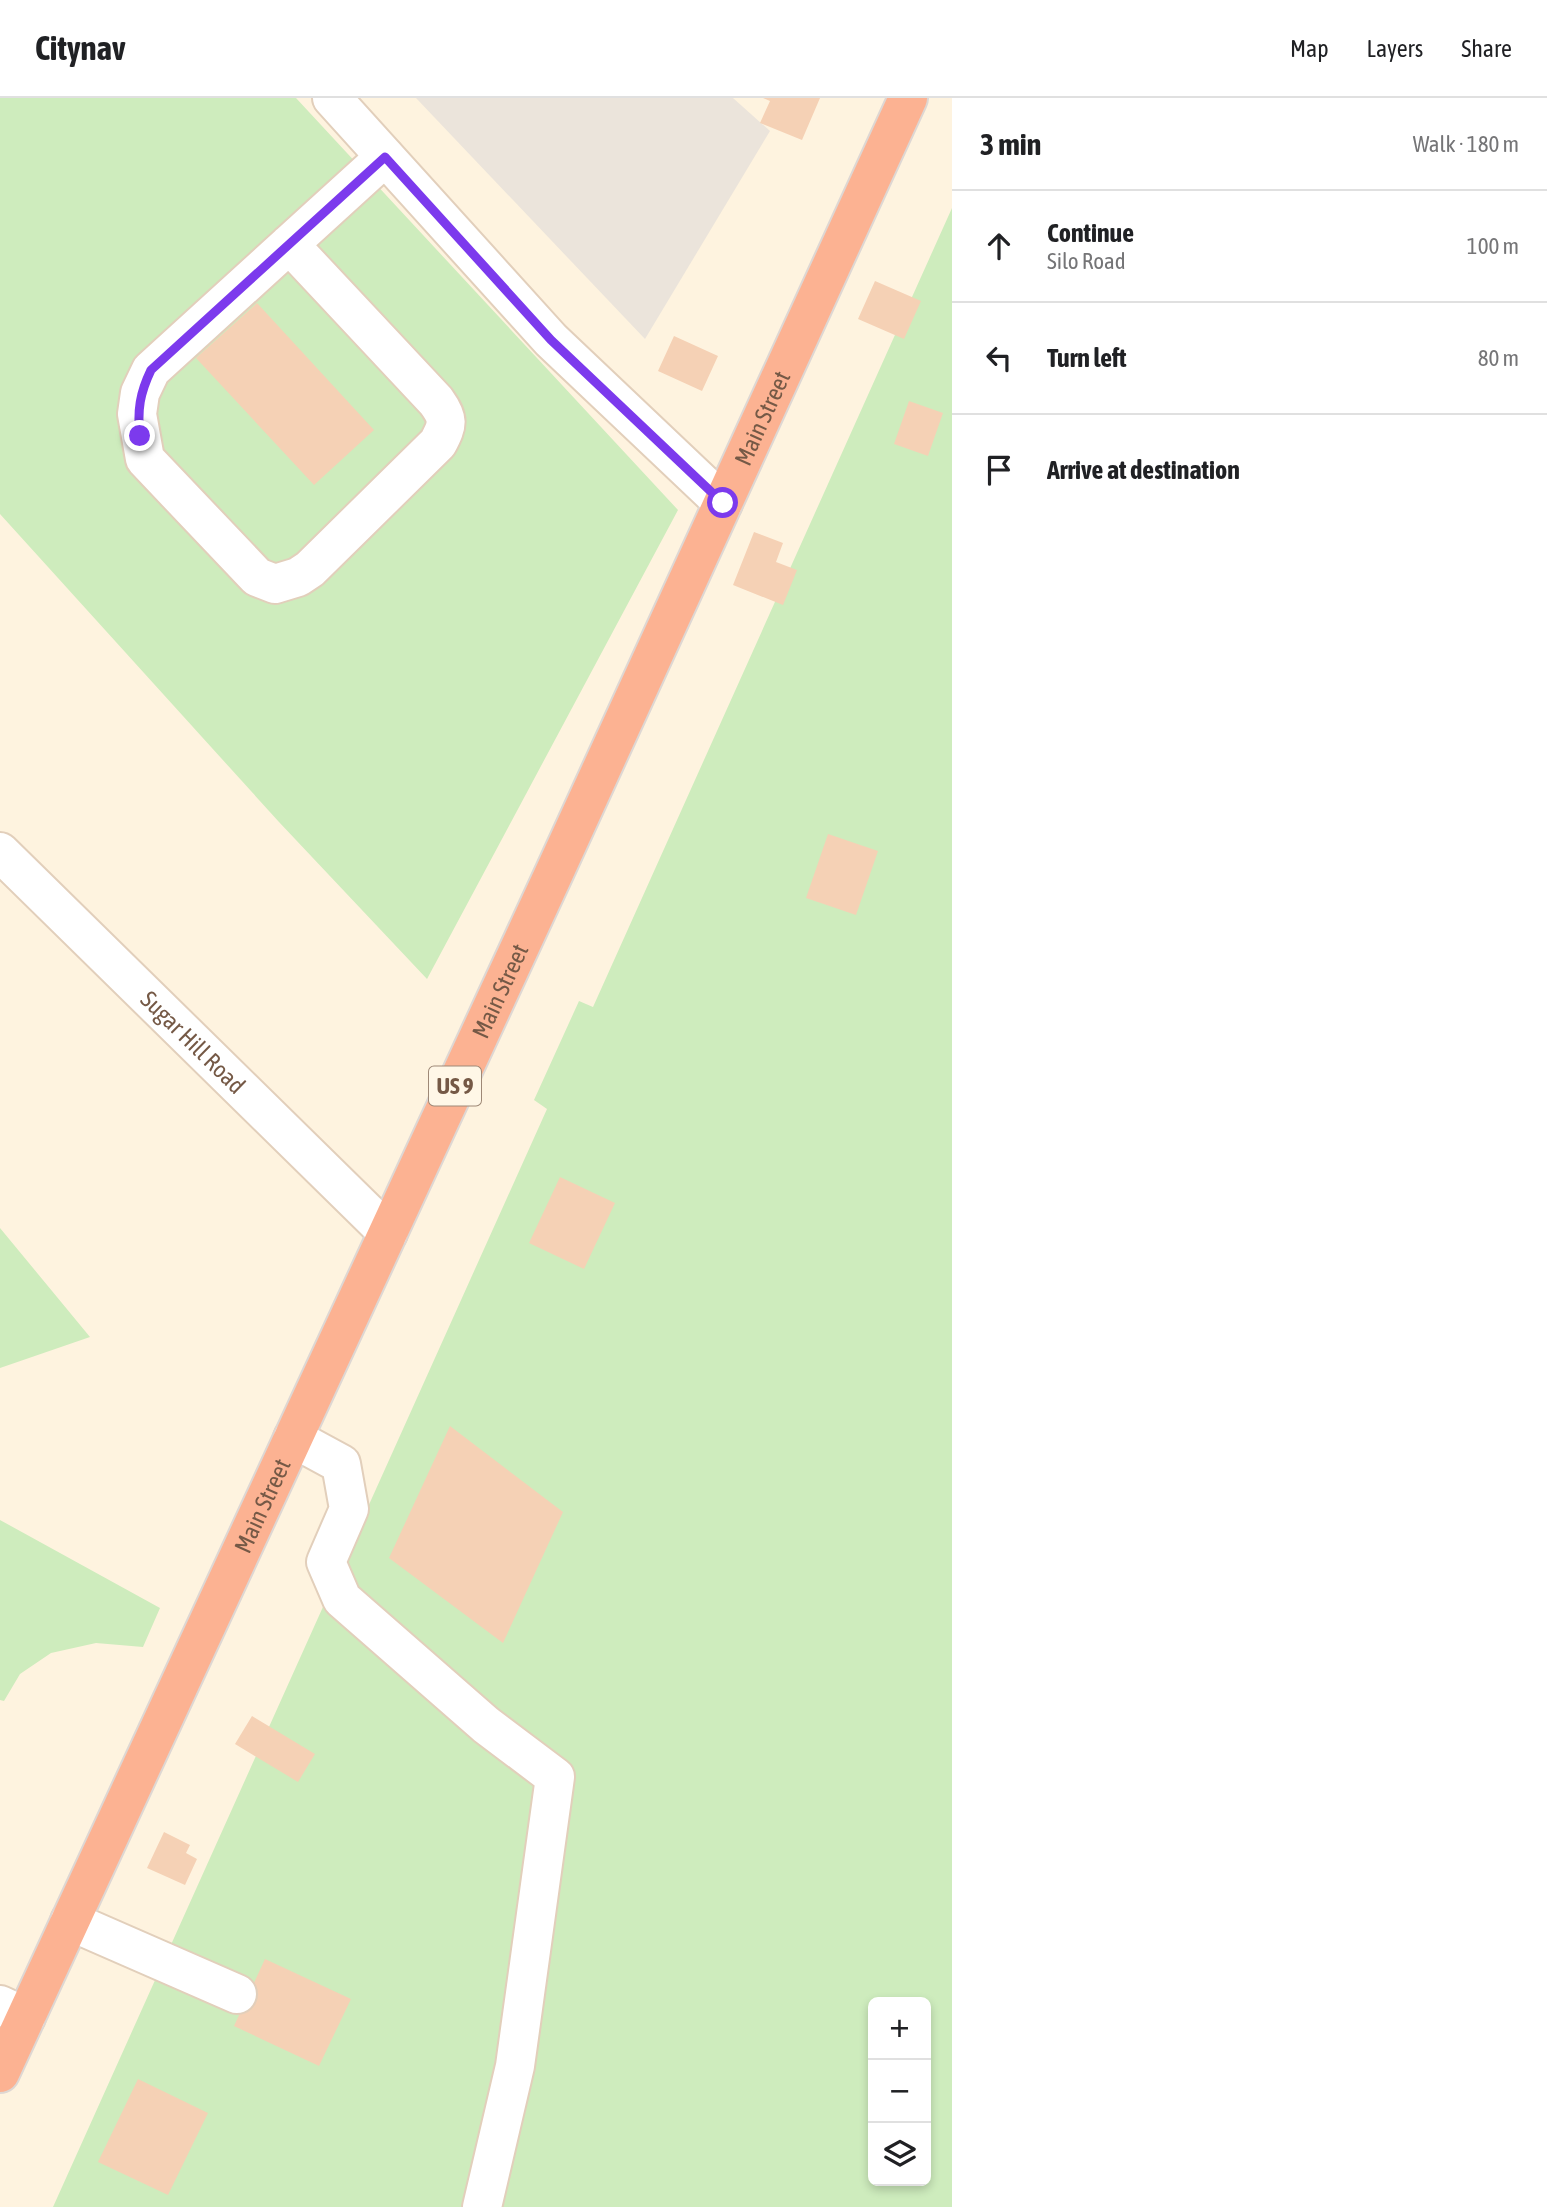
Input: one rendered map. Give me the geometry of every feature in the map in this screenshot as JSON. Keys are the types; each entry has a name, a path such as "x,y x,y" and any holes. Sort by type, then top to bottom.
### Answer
{"highway":[{"name":"Main Street","path":"0,2073 13,2011 70,1921 908,98"}],"street":[{"path":"332,98 551,340 723,503"},
{"path":"289,244 436,401 444,412 447,426 438,443 310,569 298,577 275,584 257,577 145,459 137,414 140,393 151,370 289,244 385,157"},
{"name":"Sugar Hill Road","path":"0,852 387,1233"},
{"path":"293,1438 341,1464 349,1510 326,1562 342,1599 486,1726 555,1777 515,2066 482,2207"},
{"path":"70,1921 236,1994"}],"shaded area":[{"path":"416,98 733,98 770,131 645,339"}],"green space":[{"path":"0,98 296,98 678,510 427,979 279,822 0,514"},
{"path":"952,208 952,2207 53,2207 547,1109 534,1100 579,1001 593,1007"},
{"path":"0,1228 90,1337 0,1368"},
{"path":"0,1520 160,1608 143,1647 96,1643 51,1653 20,1674 4,1701 0,1700"}],"building":[{"path":"763,98 820,98 802,140 760,123 770,101"},
{"path":"875,281 921,301 904,339 858,319"},
{"path":"257,303 374,430 314,485 196,358"},
{"path":"674,336 718,356 702,391 658,371"},
{"path":"909,401 943,413 928,456 894,444"},
{"path":"754,532 783,543 776,562 797,570 783,605 733,585"},
{"path":"828,834 878,851 856,915 806,898"},
{"path":"560,1177 615,1203 584,1269 529,1243"},
{"path":"450,1426 563,1512 503,1643 389,1558"},
{"path":"252,1716 315,1754 298,1782 235,1744"},
{"path":"164,1832 190,1845 186,1853 197,1859 185,1885 147,1868"},
{"path":"265,1959 351,1999 319,2066 234,2026"},
{"path":"138,2079 208,2113 168,2195 98,2162"}],"route":[{"path":"140,436 137,414 140,393 151,370 385,157 551,340 723,503"}]}
